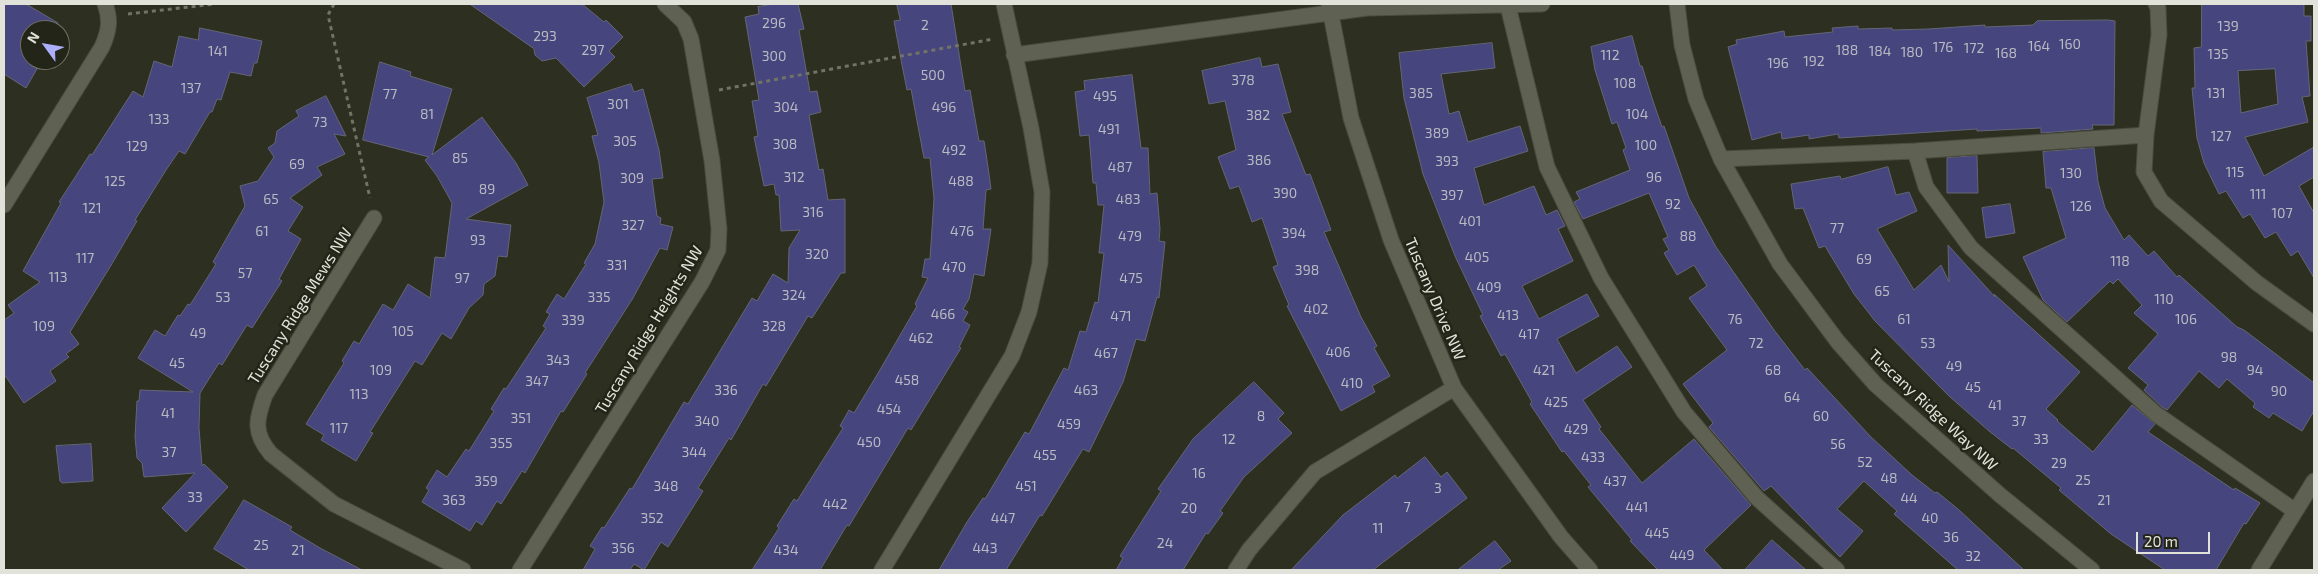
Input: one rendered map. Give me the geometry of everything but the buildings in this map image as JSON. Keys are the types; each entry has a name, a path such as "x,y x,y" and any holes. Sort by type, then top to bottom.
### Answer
{"street":[{"name":"Tuscany Ridge Heights NW","path":"520,570 702,282 718,250 719,229 716,193 699,94 692,39 684,22 665,4"},
{"path":"882,570 1012,356 1029,312 1040,262 1042,192 1031,128 1004,4"},
{"path":"1014,55 1330,8 1542,4"},
{"name":"Tuscany Ridge Way NW","path":"1677,4 1682,45 1696,99 1720,160 1780,264 1838,342 1876,385 2000,495 2092,570"},
{"path":"2156,4 2158,8 2159,35 2146,135 2144,172 2161,201 2257,284 2314,324"},
{"path":"1508,6 1547,167 1601,278 1684,412 1757,498 1837,570"},
{"name":"Tuscany Drive NW","path":"1330,8 1351,118 1392,240 1454,388 1562,537 1590,570"},
{"path":"4,205 102,47 109,31 107,10"},
{"path":"1720,160 1915,151 2146,135"},
{"path":"1915,151 1926,187 1971,248 2156,414 2296,512"},
{"name":"Tuscany Ridge Mews NW","path":"374,218 265,395 259,412 257,429 264,445 271,454 334,504 463,570"},
{"path":"1236,570 1248,550 1315,472 1454,388"},
{"path":"2259,570 2314,481"}],"path":[{"path":"107,10 215,4"},
{"path":"334,4 328,15 374,218"},
{"path":"699,94 1010,36"}]}
